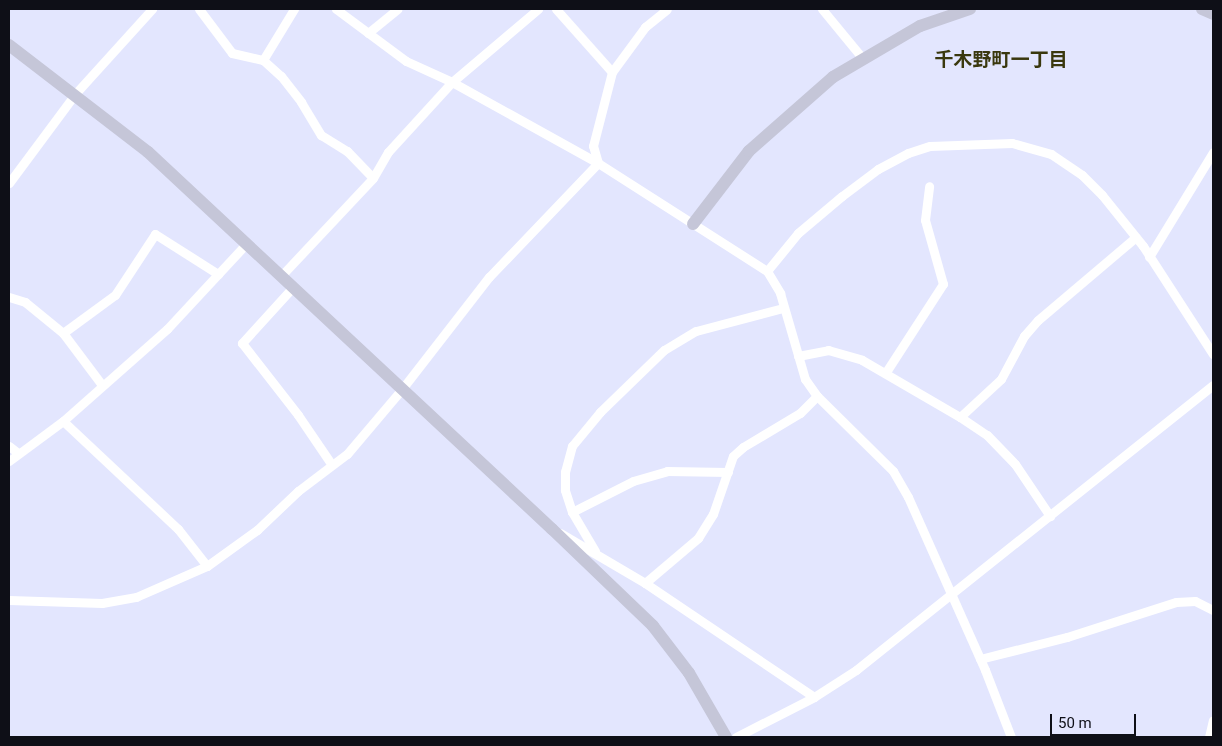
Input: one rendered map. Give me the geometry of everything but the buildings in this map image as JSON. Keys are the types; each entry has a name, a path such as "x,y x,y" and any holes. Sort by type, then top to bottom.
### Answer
{"street":[{"path":"9,183 75,94 152,9"},
{"path":"199,9 232,52 263,60 301,102 321,135 347,152 373,178"},
{"path":"263,60 294,9"},
{"path":"336,9 406,61 452,82 598,163 767,271 780,294 805,379 817,396 893,471 908,497 950,596 980,659 1011,737"},
{"path":"368,33 398,9"},
{"path":"281,276 373,178 388,152 452,82 538,9"},
{"path":"556,9 612,72"},
{"path":"598,163 593,146 612,72 645,27 667,9"},
{"path":"822,9 863,60"},
{"path":"693,224 748,151 833,77 920,26 970,9"},
{"path":"1202,9 1213,14"},
{"path":"9,45 148,152 552,529 653,626 689,673 726,737"},
{"path":"767,271 798,233 878,169 930,146 1012,143 1051,154 1082,175 1136,237 1213,354"},
{"path":"1149,257 1213,152"},
{"path":"9,600 102,604 136,597 207,566 257,530 298,491 347,454 402,389 489,277 598,163"},
{"path":"886,372 943,284 925,220 929,186"},
{"path":"64,334 115,295 155,234 218,274"},
{"path":"960,417 1001,379 1024,336 1038,320 1136,237"},
{"path":"9,461 63,421 167,329 247,243"},
{"path":"293,287 242,343 298,415 332,465"},
{"path":"9,297 26,302 64,334 102,385"},
{"path":"596,551 572,512 565,490 565,472 572,446 639,372 664,350 696,331 783,308"},
{"path":"798,356 828,350 862,360 886,372 960,417 987,435 1015,464 1050,516"},
{"path":"736,737 814,697 856,670 1213,385"},
{"path":"645,583 698,538 713,514 733,456 742,447 800,413 817,396"},
{"path":"63,421 178,528 207,566"},
{"path":"9,446 18,453"},
{"path":"572,512 633,481 666,471 728,472"},
{"path":"552,529 596,551 814,697"},
{"path":"980,659 1067,637 1176,602 1195,601 1213,610"},
{"path":"1208,737 1213,720"}],"district":[{"name":"千木野町一丁目","path":"1001,60"}]}
